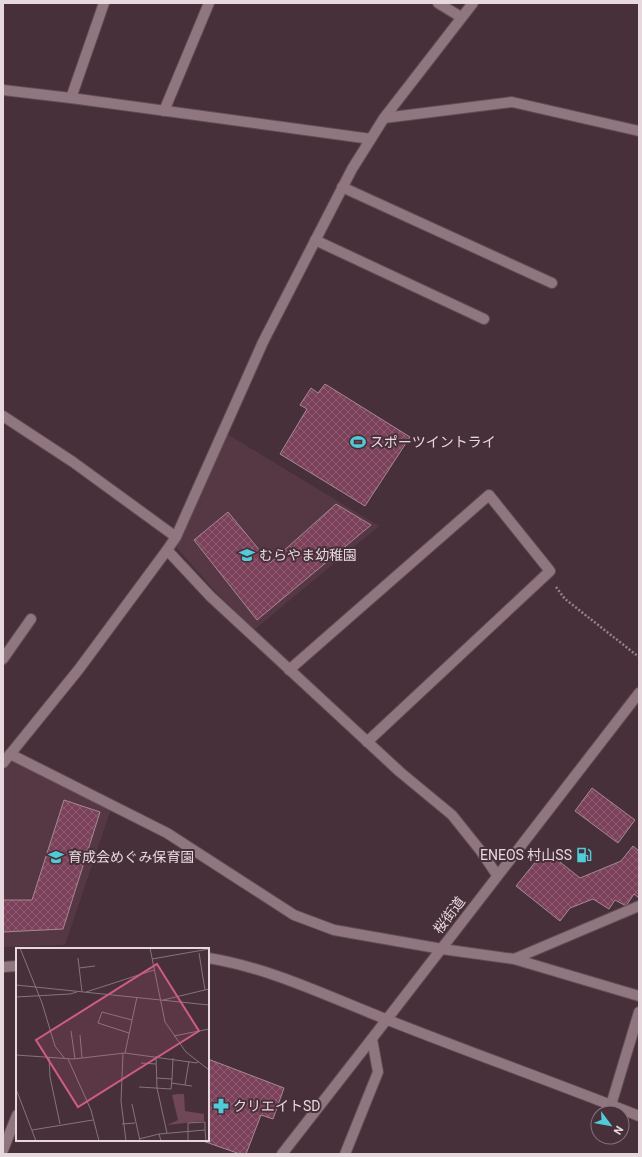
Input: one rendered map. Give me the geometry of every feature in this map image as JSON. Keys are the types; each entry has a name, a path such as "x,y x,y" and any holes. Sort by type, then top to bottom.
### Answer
{"street":[{"path":"71,98 104,3"},
{"path":"164,111 209,3"},
{"path":"438,3 461,17"},
{"path":"3,763 6,752 79,669 176,536 263,342 352,169 384,118 473,3"},
{"path":"3,90 71,98 371,140"},
{"path":"384,118 512,102 639,131"},
{"path":"342,187 552,283"},
{"path":"316,240 484,319"},
{"path":"3,416 73,462 176,536"},
{"path":"289,670 489,495 550,571 367,742"},
{"path":"167,550 210,596 289,670 400,772 452,816 480,850 497,875"},
{"path":"3,659 31,619"},
{"name":"桜街道","path":"282,1154 639,693"},
{"path":"6,752 168,833 294,915 334,930 514,959 639,996"},
{"path":"514,959 639,906"},
{"path":"209,958 268,972 387,1020 611,1105 639,1012"},
{"path":"3,967 16,966"},
{"path":"345,1154 378,1072 372,1039"},
{"path":"3,1150 16,1117"}],"path":[{"path":"546,575 565,599 639,657"}],"shaded area":[{"path":"227,434 379,526 254,630 214,590 177,548"},
{"path":"11,761 111,809 65,945 3,947 3,771"}],"building":[{"path":"325,384 410,437 365,506 280,454 307,409 300,405 311,388 318,393"},
{"path":"336,504 371,525 257,620 194,540 228,512 270,563"},
{"path":"592,788 635,820 618,843 575,811"},
{"path":"64,800 100,812 63,929 3,932 3,900 32,900"},
{"path":"633,846 639,851 639,898 634,894 626,906 615,900 609,909 593,899 570,908 560,921 516,886 545,850 580,878 621,861"},
{"path":"209,1059 284,1088 273,1119 261,1115 246,1154 240,1154 203,1141 209,1141"}],"place":[{"name":"スポーツイントライ","path":"358,442"},
{"name":"むらやま幼稚園","path":"247,555"},
{"name":"ENEOS 村山SS","path":"584,855"},
{"name":"育成会めぐみ保育園","path":"56,857"},
{"name":"クリエイトSD","path":"221,1106"}]}
